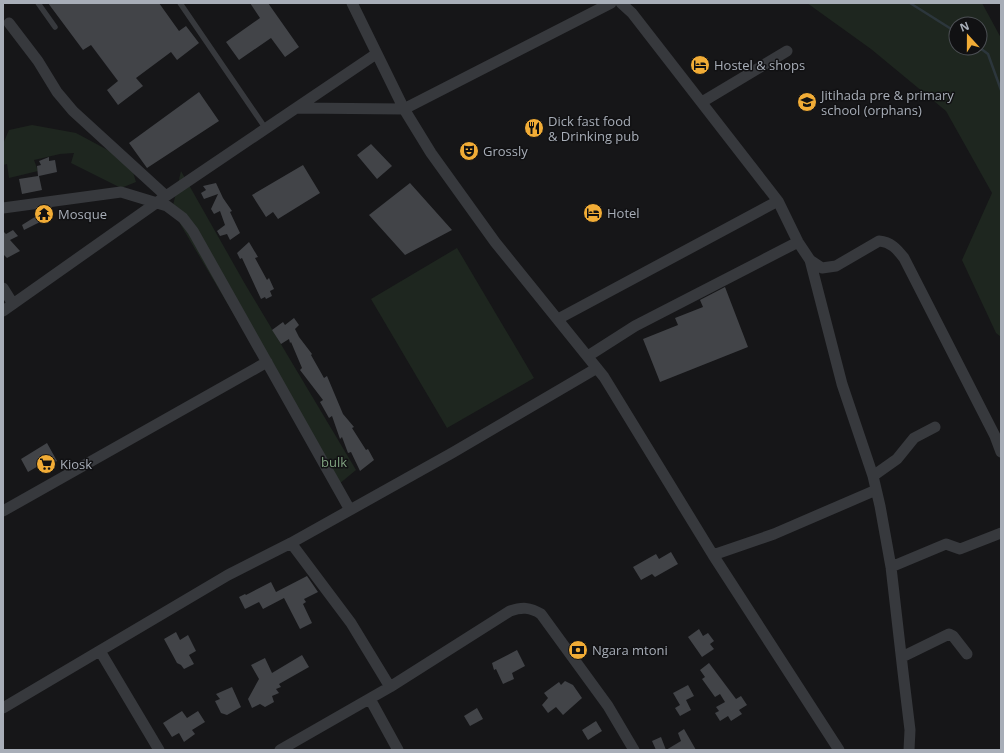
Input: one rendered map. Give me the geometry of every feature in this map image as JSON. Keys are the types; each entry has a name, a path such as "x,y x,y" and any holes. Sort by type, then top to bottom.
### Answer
{"street":[{"path":"352,3 404,109 431,153 495,242 597,368 713,555 838,750"},
{"path":"297,108 404,109 611,3"},
{"path":"621,3 632,13 778,201 798,242 810,260 842,384 873,476 876,490 891,566 910,730 909,750"},
{"path":"8,23 38,61 57,92 73,111 166,196"},
{"path":"702,102 787,51"},
{"path":"3,311 166,196 376,54"},
{"path":"3,208 121,192 155,204 167,206 183,218 193,231 350,510"},
{"path":"558,319 778,201"},
{"path":"810,260 822,268 836,266 879,241 887,242 896,249 904,258 959,364 995,436 1001,452"},
{"path":"588,356 634,326 798,242"},
{"path":"3,288 13,304"},
{"path":"3,512 267,362"},
{"path":"3,708 228,575 291,543 452,453 597,368"},
{"path":"873,476 897,459 914,438 935,426"},
{"path":"713,555 774,534 876,490"},
{"path":"891,566 946,544 960,549 1001,533"},
{"path":"291,543 351,623 390,688"},
{"path":"280,750 390,688 510,612 520,608 530,608 541,614 546,620 608,706 634,750"},
{"path":"902,657 949,634 953,636 967,654"},
{"path":"100,651 160,750"},
{"path":"370,699 398,750"}],"lane":[{"path":"38,3 55,27"},
{"path":"180,3 266,129"}],"green space":[{"path":"807,3 982,3 1001,38 1001,337 996,333 962,260 992,193 946,111 871,49"},
{"path":"32,125 76,133 130,162 136,182 121,188 71,163 74,153 60,154 34,160 38,171 9,178 7,164 3,165 3,144 9,130"},
{"name":"bulk","path":"181,171 245,284 356,470 333,489 249,340 172,210"},
{"path":"457,248 534,378 447,428 371,299"}],"building":[{"path":"48,3 159,3 179,31 186,26 199,43 177,60 171,52 136,78 143,86 118,105 107,90 118,81 91,45 83,50"},
{"path":"250,3 268,3 299,47 285,57 271,38 239,60 226,42 260,18"},
{"path":"199,92 219,121 147,168 129,143"},
{"path":"371,144 392,166 377,179 357,155"},
{"path":"49,157 49,161 55,160 57,172 39,176 42,190 22,194 19,179 38,176 37,166 41,165 39,161"},
{"path":"303,165 320,193 278,219 273,212 266,217 252,195"},
{"path":"216,183 223,198 232,211 230,212 240,233 230,240 227,234 220,236 217,231 225,225 220,211 214,214 211,209 218,194 204,199 201,193 206,190 203,186"},
{"path":"410,183 452,230 405,255 369,215"},
{"path":"46,210 50,217 24,230 22,225"},
{"path":"13,230 18,236 10,240 20,251 7,258 3,254 3,231 6,234"},
{"path":"249,242 258,257 255,258 267,280 269,278 274,289 270,291 272,296 266,299 265,297 261,299 242,258 240,259 237,253"},
{"path":"725,287 748,347 660,382 643,339 678,325 675,318 703,307 700,300"},
{"path":"294,318 299,325 295,329 299,337 312,354 311,355 324,378 327,376 343,414 354,427 352,428 366,450 368,449 374,460 360,471 351,452 348,453 342,437 340,439 332,416 329,418 320,402 323,400 300,370 302,368 291,342 290,343 289,339 281,344 272,330 283,322 285,325"},
{"path":"47,443 57,461 42,469 40,465 28,472 21,459"},
{"path":"671,552 678,564 655,577 652,574 641,580 633,567 656,554 659,559"},
{"path":"307,576 318,592 304,599 306,602 303,604 312,623 300,629 284,598 263,609 259,602 245,609 239,597 271,582 276,592"},
{"path":"699,629 703,636 708,633 714,641 710,644 714,649 702,657 688,637"},
{"path":"176,632 180,640 188,635 196,651 189,655 194,664 184,669 177,663 164,639"},
{"path":"517,650 525,666 512,673 514,679 503,684 496,669 494,670 492,663"},
{"path":"302,655 309,667 279,684 281,687 276,689 279,693 272,696 274,702 265,707 260,704 252,708 248,699 259,679 251,665 265,658 272,673"},
{"path":"709,663 736,699 741,696 747,705 739,710 742,714 731,721 728,716 720,721 715,713 719,711 716,707 725,702 720,694 715,697 702,679 705,677 700,670"},
{"path":"565,681 573,685 582,698 563,715 556,707 548,713 542,705 548,698 544,693 559,682 561,685"},
{"path":"688,685 694,696 686,700 691,710 680,716 675,708 680,705 673,693"},
{"path":"232,687 241,707 227,715 221,713 215,701 220,699 216,694"},
{"path":"477,708 483,719 470,726 464,716"},
{"path":"182,711 187,718 198,711 205,722 192,730 195,734 184,742 179,733 172,737 163,723"},
{"path":"596,721 602,731 588,740 582,730"},
{"path":"684,729 696,750 666,750 681,741 678,733"},
{"path":"661,737 666,750 656,750 652,741"}],"waterway":[{"path":"910,3 948,27"},
{"path":"988,54 1001,90"}],"place":[{"name":"Hostel & shops","path":"700,65"},
{"name":"Jitihada pre & primary school (orphans)","path":"807,102"},
{"name":"Dick fast food & Drinking pub","path":"534,128"},
{"name":"Grossly","path":"469,151"},
{"name":"Hotel","path":"593,213"},
{"name":"Mosque","path":"44,214"},
{"name":"Kiosk","path":"46,464"},
{"name":"Ngara mtoni","path":"578,650"}]}
